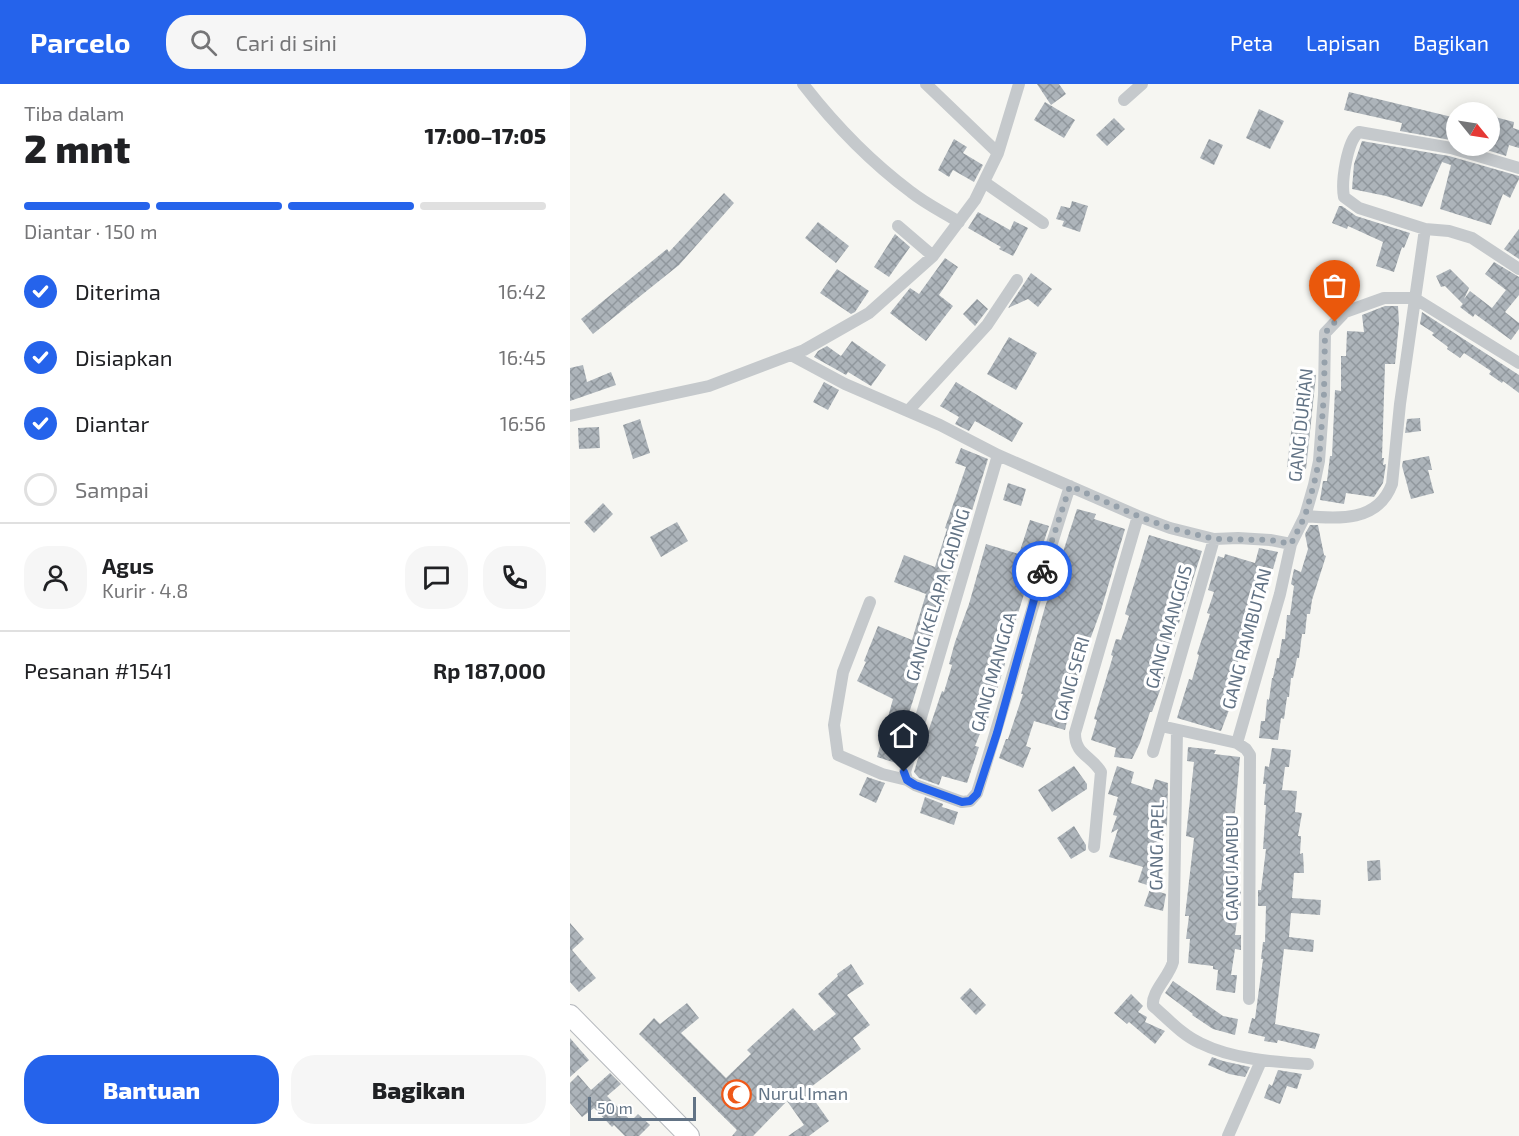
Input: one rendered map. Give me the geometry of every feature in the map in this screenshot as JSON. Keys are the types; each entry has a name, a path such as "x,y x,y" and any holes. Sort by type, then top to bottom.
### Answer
{"highway":[{"path":"571,1018 689,1136"}],"street":[{"path":"803,84 830,118 887,172 913,194 959,222"},
{"path":"926,84 998,153"},
{"path":"570,416 709,386 804,350 869,313 933,256 975,200 998,153 1019,84"},
{"path":"1125,100 1142,84"},
{"path":"1519,168 1451,148 1359,132 1351,141 1342,187 1344,197 1359,208 1425,230 1449,231 1472,238 1519,269"},
{"path":"984,182 1043,223"},
{"path":"898,226 933,256"},
{"path":"1305,516 1350,517 1378,507 1388,495 1392,484 1414,298 1425,230"},
{"path":"908,411 987,324 1017,280"},
{"name":"GANG DURIAN","path":"1291,544 1305,516 1319,461 1326,359 1325,333 1345,312 1384,298 1414,298"},
{"path":"1414,298 1519,363"},
{"path":"791,355 845,384 908,411 998,455 1138,516 1170,528 1214,539 1249,539 1291,544"},
{"name":"GANG KELAPA GADING","path":"907,780 904,772 998,455"},
{"name":"GANG MANGGA","path":"907,780 962,802 970,801 977,794 997,733 1036,589 1070,486"},
{"name":"GANG SERI","path":"1094,847 1101,772 1078,749 1075,743 1075,733 1138,516"},
{"name":"GANG MANGGIS","path":"1154,752 1214,539"},
{"name":"GANG RAMBUTAN","path":"1237,743 1280,594 1291,544"},
{"path":"870,602 843,672 834,724 838,755 882,774 907,780"},
{"path":"1161,726 1237,743"},
{"name":"GANG APEL","path":"1177,730 1173,962 1168,976 1154,995 1153,1006 1198,1043 1262,1061"},
{"name":"GANG JAMBU","path":"1237,743 1250,755 1249,999"},
{"path":"1228,1136 1262,1061 1308,1064"}],"building":[{"path":"1037,84 1059,84 1066,94 1051,105"},
{"path":"1349,92 1446,116 1446,139 1400,131 1402,123 1344,110"},
{"path":"1045,102 1075,120 1064,138 1034,120"},
{"path":"1259,109 1284,121 1270,149 1246,138"},
{"path":"1114,118 1125,129 1107,146 1096,135"},
{"path":"1500,118 1514,122 1513,128 1519,130 1519,148 1509,145 1506,156 1500,154"},
{"path":"954,139 967,147 963,153 983,165 974,182 953,170 949,177 938,170"},
{"path":"1209,139 1223,145 1214,165 1200,158"},
{"path":"1362,141 1449,156 1519,176 1519,179 1510,198 1503,194 1491,225 1440,209 1451,165 1442,162 1422,207 1352,189 1354,164"},
{"path":"724,193 734,203 679,265 593,334 581,319 667,249 669,252"},
{"path":"1072,201 1088,206 1080,232 1062,226 1064,221 1056,219 1061,206 1070,208"},
{"path":"1339,206 1356,216 1410,233 1404,248 1402,247 1394,272 1376,266 1383,242 1348,226 1347,229 1332,223"},
{"path":"978,212 1010,230 1014,221 1028,228 1013,256 968,228"},
{"path":"818,222 849,246 836,263 805,238"},
{"path":"1519,229 1519,259 1504,249"},
{"path":"895,234 910,247 889,277 874,267"},
{"path":"945,258 958,267 939,295 953,306 926,341 890,313 910,288 919,294"},
{"path":"1494,262 1519,277 1519,295 1505,312 1519,323 1519,329 1511,340 1475,314 1473,317 1460,307 1463,304 1445,286 1441,287 1436,276 1450,269 1469,288 1464,299 1470,291 1492,308 1506,290 1485,274"},
{"path":"837,269 869,291 855,312 851,314 820,293"},
{"path":"1031,273 1052,289 1038,307 1028,299 1008,308"},
{"path":"977,299 988,309 975,326 963,314"},
{"path":"1385,306 1398,306 1399,323 1395,364 1385,364 1382,458 1384,458 1383,465 1386,464 1383,483 1374,497 1346,493 1344,504 1320,500 1323,481 1327,481 1330,456 1332,456 1335,390 1341,391 1341,356 1346,356 1347,331 1364,332 1362,315"},
{"path":"1422,312 1519,375 1519,393 1489,374 1491,371 1464,353 1460,358 1447,349 1448,347 1432,335 1434,333 1420,324"},
{"path":"1009,337 1037,353 1016,390 987,374"},
{"path":"852,341 886,365 871,386 848,372 846,375 814,357 818,351 827,346 841,356"},
{"path":"583,365 587,382 611,372 616,385 570,401 570,368"},
{"path":"1298,373 1316,375 1306,469 1287,467"},
{"path":"824,382 839,390 828,410 813,402"},
{"path":"956,382 1023,423 1012,442 975,421 969,431 955,424 959,417 940,406"},
{"path":"1420,418 1421,431 1405,433 1407,419"},
{"path":"640,419 650,453 633,459 623,425"},
{"path":"599,427 600,448 579,449 578,428"},
{"path":"961,448 988,459 906,723 910,725 899,764 877,757 893,699 857,681 878,626 912,640 926,594 894,582 904,555 935,567 947,529 945,528 966,467 955,463"},
{"path":"1429,456 1432,470 1428,470 1434,493 1411,499 1402,466 1403,461"},
{"path":"1008,483 1026,489 1021,506 1003,500"},
{"path":"603,503 613,514 594,533 584,522"},
{"path":"1077,509 1096,514 1094,519 1125,529 1101,610 1078,672 1065,730 1034,721 1026,746 1031,748 1023,768 999,758 1023,694 1021,694 1045,607"},
{"path":"1030,520 1049,526 1037,562 1031,560 1023,584 1027,585 1004,657 1005,664 987,722 985,721 975,746 979,747 967,783 942,776 939,785 919,778 914,772 926,731 928,732 942,691 944,692 952,665 949,664 955,642 969,604 986,544 1019,554"},
{"path":"677,522 688,541 661,557 650,537"},
{"path":"1310,525 1318,525 1326,556 1310,614 1307,614 1305,634 1302,634 1299,658 1297,658 1293,678 1291,678 1289,697 1287,697 1284,719 1281,718 1278,740 1259,738 1261,721 1265,721 1267,699 1269,700 1277,658 1279,658 1282,639 1285,639 1287,615 1290,615 1294,569 1301,572 1308,549 1305,534"},
{"path":"1149,535 1202,551 1162,676 1165,677 1140,743 1132,759 1114,757 1116,748 1091,740 1097,720 1094,719 1116,639 1121,640 1129,616 1125,614"},
{"path":"1259,548 1278,552 1273,569 1264,567 1244,633 1247,634 1234,673 1236,673 1229,695 1234,697 1221,731 1177,718 1189,679 1192,680 1199,655 1197,654 1210,614 1207,613 1214,592 1208,590 1218,556 1224,558 1225,554 1255,563"},
{"path":"1188,747 1216,750 1214,754 1240,757 1234,823 1238,823 1234,890 1241,890 1241,906 1239,906 1235,935 1241,935 1241,950 1235,949 1231,975 1237,975 1235,993 1216,990 1218,970 1213,969 1213,966 1188,963 1190,939 1186,939 1189,916 1185,916 1194,838 1186,836 1194,762 1187,761"},
{"path":"1272,748 1291,750 1289,767 1285,767 1282,790 1297,791 1295,812 1302,813 1298,836 1301,836 1300,854 1303,853 1304,873 1294,873 1292,898 1321,900 1320,915 1291,913 1289,937 1314,940 1313,952 1284,949 1275,1024 1320,1034 1315,1049 1278,1040 1277,1043 1264,1041 1265,1037 1248,1033 1252,1018 1255,1019 1263,942 1265,942 1266,906 1258,906 1258,890 1261,890 1266,849 1263,849 1266,784 1263,784 1265,766 1269,767"},
{"path":"1074,766 1087,784 1087,789 1052,812 1038,790"},
{"path":"1117,766 1134,772 1131,783 1152,790 1155,779 1168,783 1167,824 1160,848 1165,849 1158,870 1162,871 1156,888 1138,882 1143,867 1109,857 1118,829 1111,833 1117,816 1113,815 1118,797 1108,794"},
{"path":"867,777 885,783 876,803 859,795"},
{"path":"925,797 943,804 942,807 958,812 954,825 920,813"},
{"path":"1074,826 1086,845 1086,850 1071,859 1057,838"},
{"path":"1380,860 1381,880 1368,881 1367,861"},
{"path":"1150,889 1166,894 1163,911 1144,906"},
{"path":"570,923 584,939 572,950 596,978 579,992 570,982"},
{"path":"851,964 864,984 847,995 870,1025 853,1038 861,1049 807,1090 829,1121 809,1136 788,1136 804,1125 787,1101 753,1136 732,1136 737,1130 639,1034 654,1018 660,1024 687,1003 699,1018 681,1033 726,1078 751,1054 747,1050 793,1008 814,1031 836,1014 818,994 838,976 837,974"},
{"path":"1173,981 1223,1016 1238,1019 1235,1035 1213,1029 1165,993"},
{"path":"970,988 986,1005 976,1015 960,998"},
{"path":"1131,994 1143,1006 1138,1012 1147,1017 1145,1022 1165,1031 1155,1044 1129,1022 1127,1024 1114,1013"},
{"path":"570,1038 589,1060 570,1077"},
{"path":"1212,1057 1250,1067 1245,1077 1229,1074 1208,1065"},
{"path":"1278,1070 1302,1074 1297,1089 1287,1086 1280,1104 1264,1098"},
{"path":"610,1073 621,1084 607,1096 631,1121 638,1114 650,1125 639,1136 625,1136 614,1125 612,1127 594,1108 582,1117 570,1103 570,1083 578,1075 591,1090"}],"way so far":[{"path":"1042,571 1070,486 1170,528 1214,539 1270,540 1291,544 1305,516 1319,461 1326,359 1325,333 1335,322"}],"place":[{"name":"Nurul Iman","path":"737,1094"}],"route":[{"path":"904,772 907,780 915,785 962,802 970,801 977,794 997,733 1042,571"}]}
